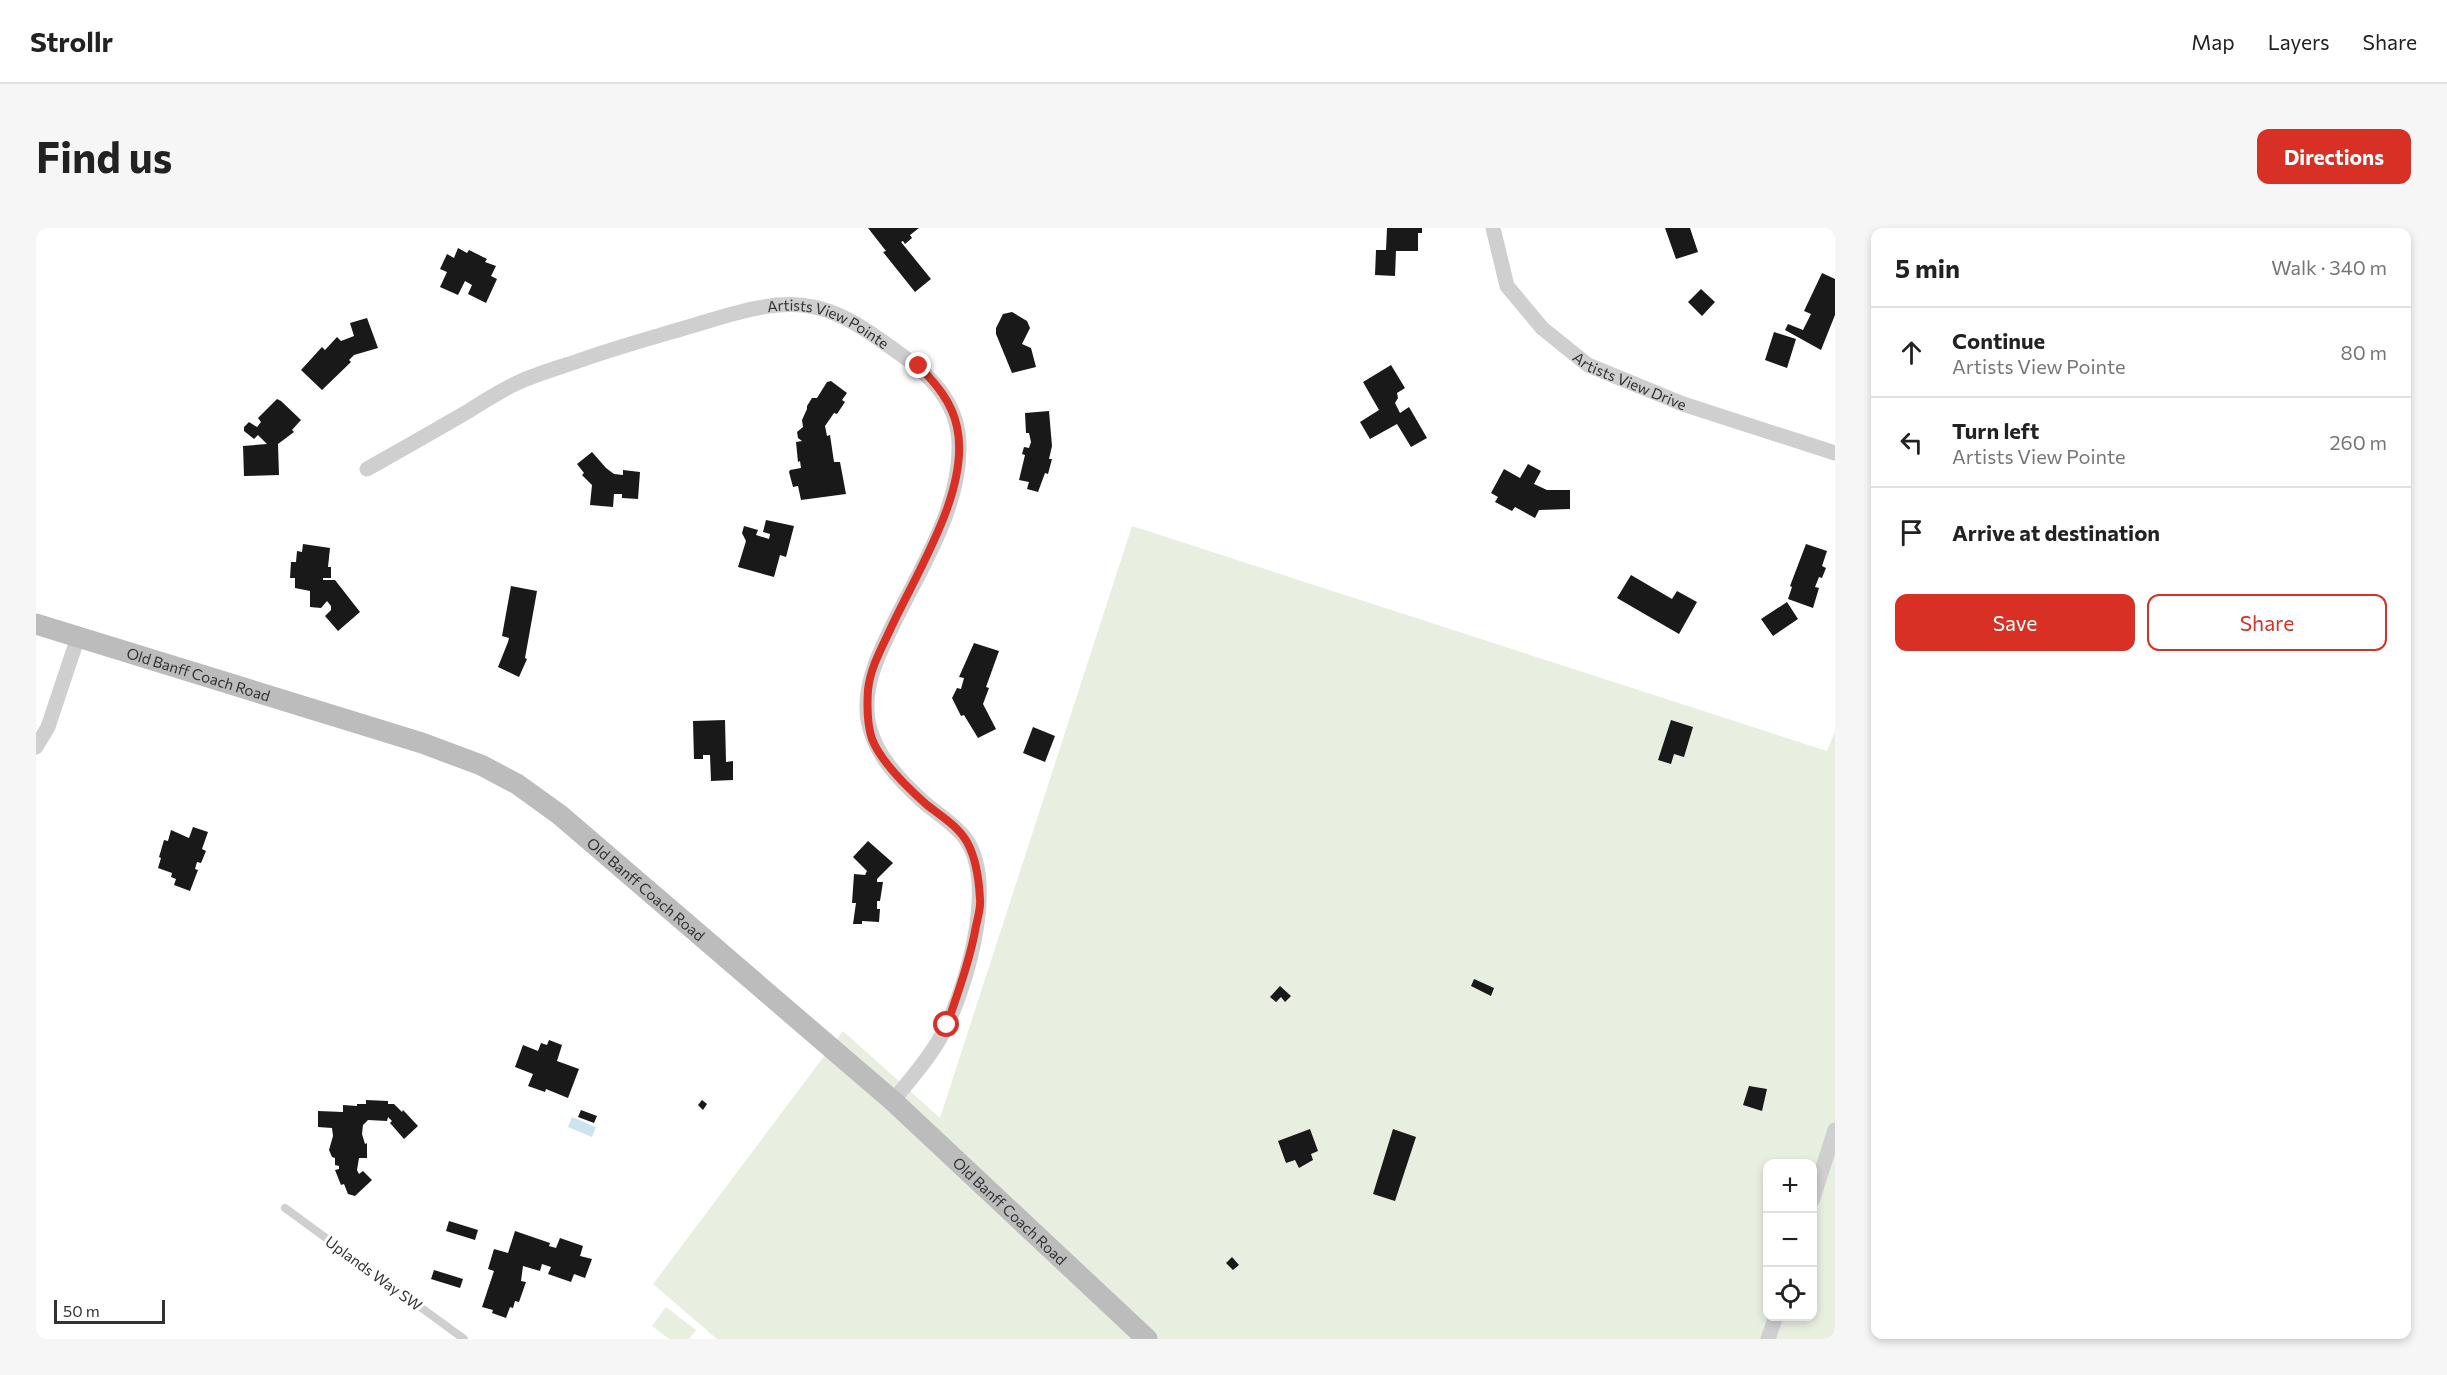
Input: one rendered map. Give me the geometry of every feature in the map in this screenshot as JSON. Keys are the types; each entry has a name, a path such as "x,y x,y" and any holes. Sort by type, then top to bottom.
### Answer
{"main road":[{"name":"Old Banff Coach Road","path":"36,624 422,743 482,765 517,784 560,815 642,883 893,1101 1147,1339"}],"street":[{"name":"Artists View Drive","path":"1493,228 1507,286 1542,328 1588,365 1683,404 1835,453"},
{"name":"Artists View Pointe","path":"367,469 518,382 615,348 756,309 790,304 814,307 839,315 919,366 938,386 950,407 958,435 957,465 951,495 927,559 873,667 868,687 867,713 872,740 893,771 926,803 949,821 966,840 975,862 981,901 966,973 947,1025 924,1062 893,1101"},
{"path":"36,747 48,727 78,637"},
{"path":"1817,1185 1835,1130"},
{"path":"1768,1339 1775,1321"}],"lane":[{"name":"Uplands Way SW","path":"285,1208 464,1339"}],"green space":[{"path":"1132,526 1827,751 1835,731 1835,1339 717,1339 653,1284 843,1031 940,1118"},
{"path":"666,1307 696,1330 689,1339 669,1339 652,1326"}],"water":[{"path":"572,1117 596,1127 592,1137 568,1127"}],"building":[{"path":"868,228 919,228 910,235 912,238 905,244 901,242 931,279 915,292 883,252 886,251"},
{"path":"1387,228 1422,228 1422,233 1418,233 1418,251 1396,251 1395,276 1375,275 1376,250 1386,250"},
{"path":"1665,228 1690,228 1698,252 1676,259"},
{"path":"458,248 467,253 469,250 487,259 485,262 496,266 491,276 497,279 486,303 468,294 472,285 465,281 458,295 440,287 447,272 440,269 447,254 454,258"},
{"path":"1822,273 1835,279 1835,315 1821,350 1785,330 1788,324 1803,330 1811,314 1804,311"},
{"path":"1701,289 1715,302 1702,316 1688,302"},
{"path":"1012,312 1027,321 1030,328 1022,344 1031,348 1036,367 1012,373 996,334 996,328 1003,314"},
{"path":"367,318 378,348 354,355 349,360 351,362 322,390 301,370 322,347 325,350 337,337 341,341 354,336 350,323"},
{"path":"1774,332 1796,339 1787,368 1765,360"},
{"path":"1391,365 1405,388 1397,393 1398,398 1395,403 1400,413 1409,407 1427,438 1411,447 1397,424 1370,439 1360,422 1379,410 1363,382"},
{"path":"831,381 847,393 842,400 845,402 837,414 834,413 825,426 827,436 830,435 834,462 840,462 846,494 801,500 798,486 793,487 789,472 801,468 800,461 798,462 796,442 802,441 798,438 797,432 803,427 802,420 812,398 817,398 827,382"},
{"path":"277,399 301,420 292,430 294,432 278,444 279,475 244,476 243,446 267,444 258,435 254,439 244,431 244,427 249,422 257,427 261,422 258,418"},
{"path":"1049,411 1052,446 1049,459 1052,459 1048,474 1045,473 1038,492 1027,489 1029,482 1019,480 1025,455 1022,454 1024,447 1029,448 1031,442 1029,433 1026,433 1025,413"},
{"path":"592,452 614,474 623,475 623,470 640,472 638,499 622,498 622,494 614,494 613,507 590,505 592,485 582,475 584,473 577,464"},
{"path":"1528,464 1541,471 1534,484 1547,490 1570,490 1570,509 1539,510 1535,518 1515,507 1512,511 1495,502 1498,497 1491,493 1504,469 1520,478"},
{"path":"766,520 794,526 786,557 780,555 774,577 738,567 746,541 742,533 744,526 758,530 756,535 769,539 770,534 763,532"},
{"path":"303,544 330,548 328,567 331,567 331,578 323,578 323,580 335,580 360,612 338,631 325,616 331,610 327,601 321,608 310,607 310,591 295,588 295,578 290,578 291,562 296,562 297,551 302,552"},
{"path":"1806,544 1827,551 1822,566 1826,568 1815,587 1819,588 1813,608 1788,599 1792,587 1790,586"},
{"path":"1631,575 1672,599 1677,591 1697,602 1679,634 1617,598"},
{"path":"511,586 537,591 525,658 527,659 519,677 498,667 509,638 502,636"},
{"path":"1787,602 1798,619 1773,636 1761,619"},
{"path":"974,643 999,651 986,687 989,688 983,704 996,729 978,738 964,715 961,716 952,698 957,688 961,689 964,678 959,677"},
{"path":"725,720 726,762 733,761 733,780 711,781 710,755 703,755 703,759 694,759 693,721"},
{"path":"1671,720 1693,727 1684,757 1674,754 1671,764 1658,760"},
{"path":"1033,727 1055,736 1045,762 1023,753"},
{"path":"193,827 208,832 202,849 206,851 201,863 197,862 195,869 198,870 190,891 174,885 176,879 171,877 172,873 158,868 164,840 168,841 171,830 189,838"},
{"path":"868,841 893,863 877,879 877,882 883,882 880,901 877,901 877,909 880,909 879,922 862,921 862,924 853,924 856,903 852,903 854,874 865,875 867,871 853,857"},
{"path":"1474,979 1494,988 1491,996 1471,986"},
{"path":"1280,986 1291,996 1285,1002 1281,997 1276,1002 1270,997"},
{"path":"549,1040 562,1045 557,1061 579,1069 568,1098 546,1089 545,1092 528,1086 533,1074 515,1067 523,1045 538,1051 541,1043 547,1045"},
{"path":"1749,1086 1767,1089 1762,1111 1743,1105"},
{"path":"366,1100 388,1101 388,1104 394,1104 418,1126 404,1139 390,1123 392,1121 388,1117 387,1121 368,1120 363,1125 362,1134 365,1144 367,1143 367,1158 359,1158 357,1170 359,1174 363,1171 372,1180 355,1196 348,1194 344,1184 341,1185 335,1170 339,1169 339,1166 335,1165 335,1158 329,1150 333,1136 332,1128 318,1127 318,1111 343,1112 343,1105 357,1106 357,1104 366,1104"},
{"path":"702,1100 707,1104 703,1110 698,1105"},
{"path":"581,1110 597,1116 594,1123 578,1117"},
{"path":"1310,1129 1318,1151 1311,1154 1313,1160 1299,1168 1295,1160 1286,1163 1278,1141"},
{"path":"1393,1129 1416,1137 1395,1201 1373,1194"},
{"path":"449,1221 478,1230 475,1240 446,1231"},
{"path":"515,1231 550,1243 549,1246 556,1248 560,1238 583,1246 580,1256 592,1259 585,1278 574,1274 571,1282 548,1274 551,1267 542,1264 540,1271 523,1266 521,1281 526,1282 519,1302 515,1301 513,1308 510,1307 506,1318 492,1313 493,1310 482,1307 494,1271 488,1269 494,1249 508,1253"},
{"path":"1232,1257 1239,1265 1233,1270 1226,1263"},
{"path":"434,1270 463,1279 460,1288 431,1279"}],"route":[{"path":"919,366 938,386 950,407 957,426 959,444 957,465 951,495 927,559 873,667 868,687 867,713 872,740 893,771 926,803 949,821 966,840 975,862 981,901 966,973 947,1025"}]}
